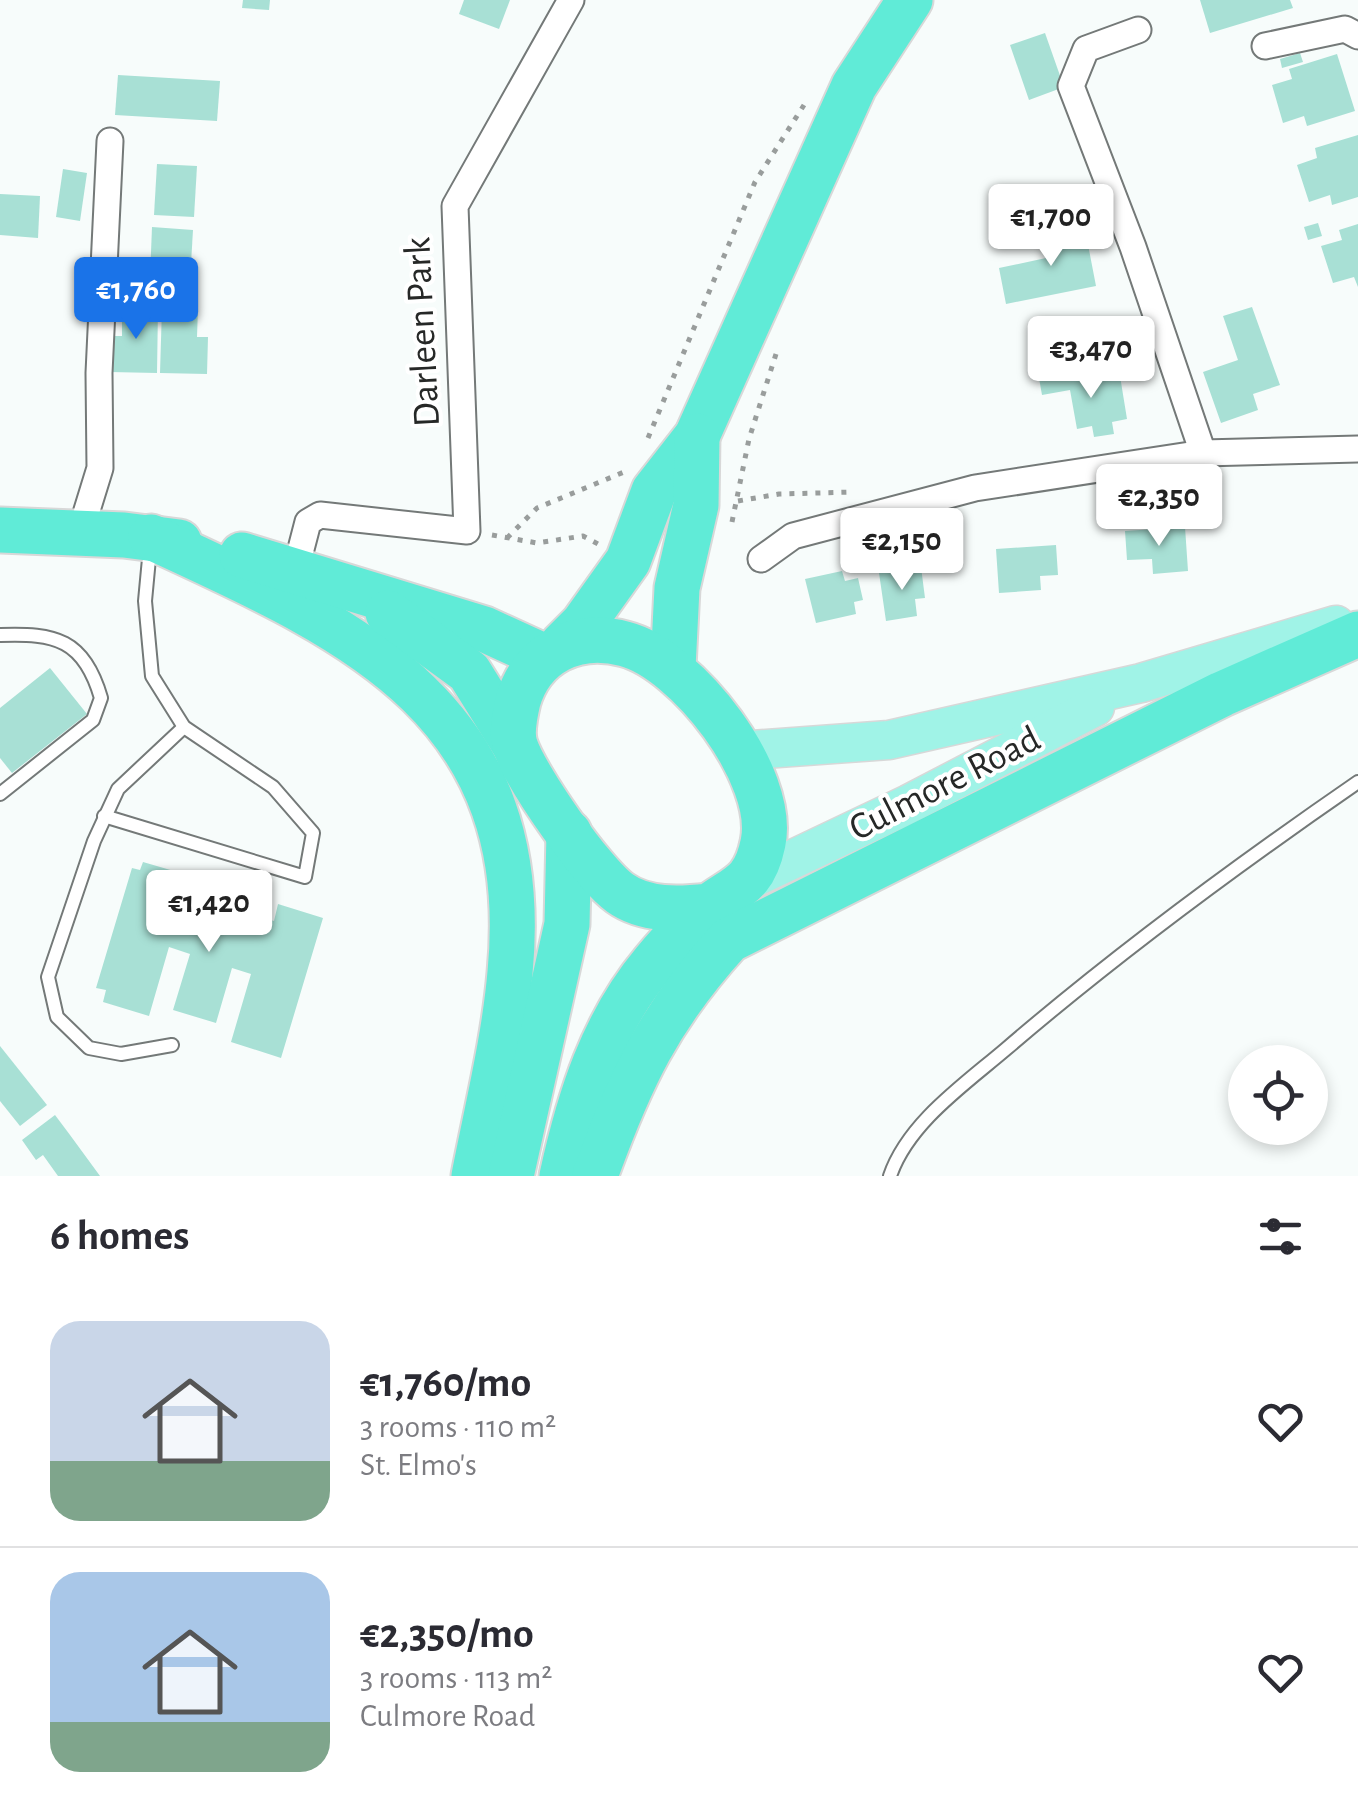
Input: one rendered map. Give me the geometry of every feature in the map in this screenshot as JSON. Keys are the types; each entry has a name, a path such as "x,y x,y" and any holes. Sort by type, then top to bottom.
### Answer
{"highway":[{"path":"514,744 514,714 524,682 552,650 583,624 628,561 654,491 696,436 854,86 910,0"},
{"path":"672,667 677,588 696,505 696,436"},
{"path":"0,530 151,538 250,556 552,650 625,644 672,667 739,752 758,785 764,817 763,843 748,881 731,896 708,906 677,910 620,893 570,834 469,672 363,594"},
{"path":"151,538 258,586 386,662 459,735 492,799 505,851 512,927 511,970 474,1176"},
{"path":"596,1176 641,1059 688,986 729,940 1205,702 1358,634"},
{"path":"512,1176 567,924 570,834"},
{"path":"562,1176 578,1103 618,1014 654,962 708,906"}],"main road":[{"name":"Culmore Road","path":"739,752 889,740 1142,683 1358,618"},
{"name":"Culmore Road","path":"748,881 909,804 1142,683"}],"street":[{"name":"Darleen Park","path":"467,530 454,206 571,0"},
{"path":"1265,46 1345,29 1358,36"},
{"path":"1138,30 1086,49 1071,86 1134,248 1204,453"},
{"path":"80,533 100,468 99,373 110,141"},
{"path":"761,559 793,536 975,488 1204,453 1358,449"},
{"path":"295,572 308,522 320,515 467,530"}],"lane":[{"path":"104,816 305,877 313,832 273,788 184,727 152,676 145,601 151,538"},
{"path":"0,635 34,634 66,642 78,651 100,698 93,720 0,794"},
{"path":"172,1045 121,1054 88,1048 58,1017 48,977 104,816 118,789 184,727"},
{"path":"890,1176 896,1158 924,1122 1091,976 1217,880 1358,782"}],"path":[{"path":"644,448 755,182 807,99"},
{"path":"506,538 537,508 578,495 637,466 631,480"},
{"path":"467,530 537,543 583,536 596,544 605,533"}],"building":[{"path":"243,0 270,0 269,10 242,8"},
{"path":"464,0 510,0 499,29 459,14"},
{"path":"1200,0 1290,0 1293,8 1210,33"},
{"path":"1045,33 1064,87 1029,100 1010,45"},
{"path":"1300,53 1303,62 1282,68 1280,59"},
{"path":"1337,54 1355,111 1307,126 1304,116 1283,123 1272,85 1292,79 1289,69"},
{"path":"118,75 220,81 217,121 115,115"},
{"path":"1358,135 1358,197 1332,205 1330,195 1309,202 1297,165 1317,158 1315,148"},
{"path":"157,164 197,166 194,217 154,215"},
{"path":"63,169 87,173 80,221 56,217"},
{"path":"0,194 40,196 38,238 0,235"},
{"path":"1318,223 1322,236 1308,240 1304,227"},
{"path":"1358,224 1358,287 1354,277 1333,283 1321,246 1342,240 1339,230"},
{"path":"152,227 193,230 190,280 150,278"},
{"path":"1057,229 1059,234 1085,229 1096,286 1006,304 999,268 1046,258 1040,233"},
{"path":"122,307 158,308 157,373 110,372 111,336 122,336"},
{"path":"162,307 198,308 197,337 208,337 207,374 160,373"},
{"path":"1252,307 1280,385 1253,394 1258,410 1221,423 1203,372 1238,360 1223,316"},
{"path":"1065,373 1067,380 1120,376 1127,419 1112,422 1114,434 1094,437 1092,426 1077,429 1070,390 1042,395 1039,378"},
{"path":"1185,527 1188,571 1153,574 1152,559 1127,560 1125,531"},
{"path":"1056,545 1058,575 1040,576 1041,590 999,593 996,549"},
{"path":"921,567 925,598 915,599 917,616 886,621 879,573"},
{"path":"842,571 845,581 858,578 863,600 854,602 856,614 816,623 805,579"},
{"path":"50,668 87,714 12,773 0,758 0,708"},
{"path":"143,862 191,876 186,893 212,900 215,889 249,899 245,912 274,921 278,904 323,918 281,1058 231,1042 251,974 232,968 216,1023 173,1010 190,954 169,947 149,1016 103,1002 106,990 96,988 132,868 140,870"},
{"path":"0,1046 47,1105 20,1126 0,1101"},
{"path":"55,1115 100,1176 58,1176 43,1155 36,1160 22,1140"}]}
